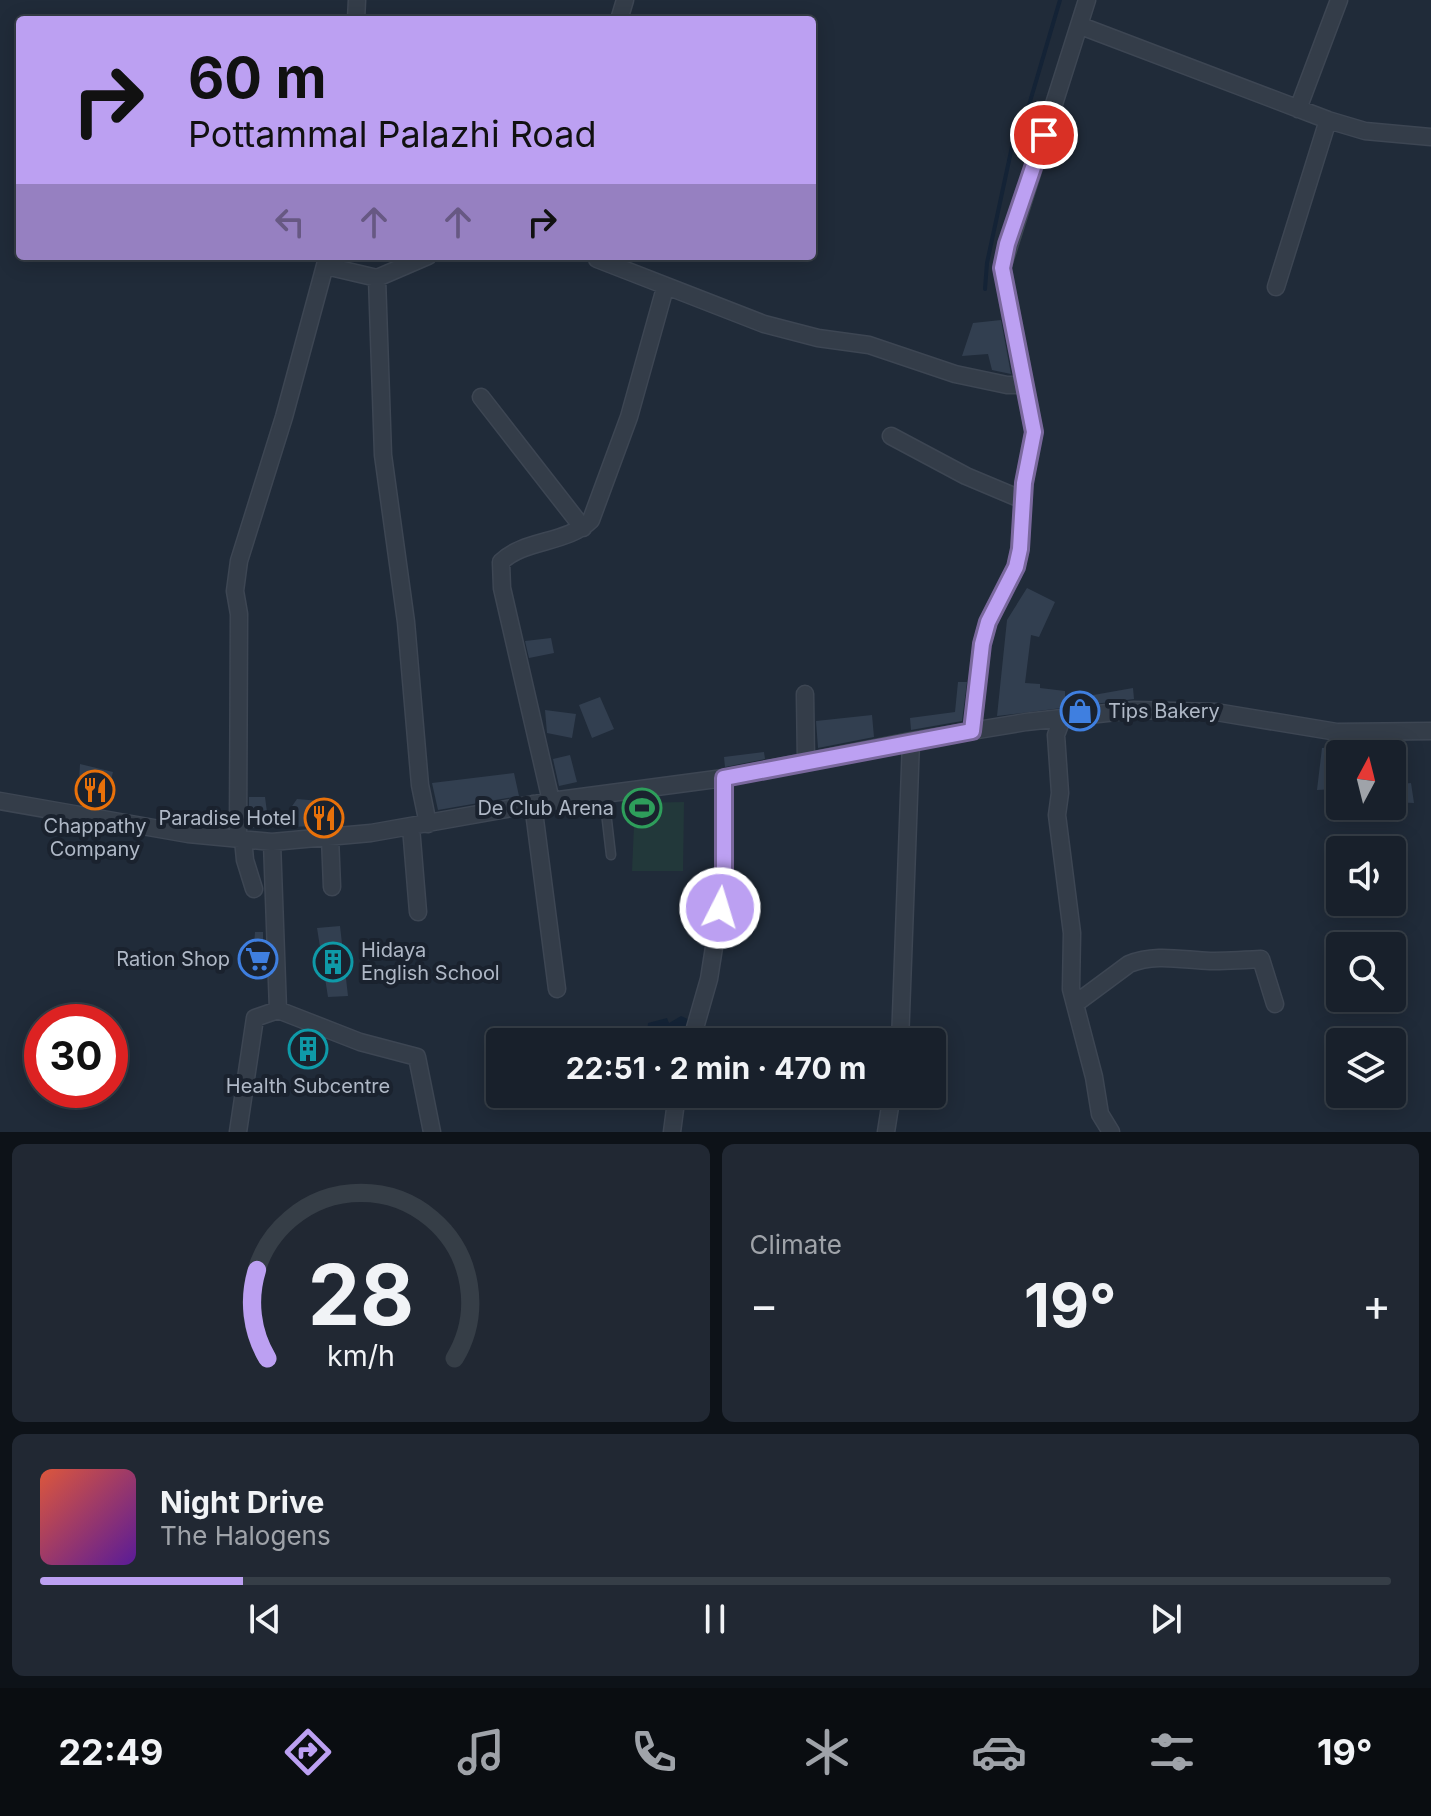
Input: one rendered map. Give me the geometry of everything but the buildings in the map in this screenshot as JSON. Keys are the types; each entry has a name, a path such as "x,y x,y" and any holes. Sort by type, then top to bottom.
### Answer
{"street":[{"path":"972,731 982,644 988,622 1016,567 1034,432 1002,268 1007,244 1087,0"},
{"path":"1298,109 1339,0"},
{"path":"1081,26 1328,120 1365,131 1431,137"},
{"path":"1276,287 1328,120"},
{"path":"254,889 240,839 239,614 235,591 239,561 284,417 326,261 377,278 419,260"},
{"path":"603,260 739,317 805,335 856,342 955,374 1007,385 1025,385"},
{"path":"377,278 383,455 406,622 420,785 431,823"},
{"path":"551,801 502,588 501,562 524,549 583,528 591,520 626,425 665,288"},
{"path":"481,397 583,528"},
{"path":"891,436 966,476 1023,500"},
{"path":"805,694 806,761"},
{"path":"0,801 188,834 272,842 411,827 551,801 724,778 972,731 1134,710 1216,712 1337,732 1431,731"},
{"path":"1062,719 1056,735 1060,793 1057,815 1072,933 1071,989 1094,1077 1100,1114 1111,1132"},
{"path":"901,1028 911,741"},
{"path":"695,1028 709,979 724,884 724,778"},
{"path":"533,804 557,989"},
{"path":"411,827 418,912"},
{"path":"330,837 332,887"},
{"path":"272,842 278,1010"},
{"path":"1075,1004 1129,964 1139,960 1185,957 1207,961 1261,959 1275,1004"},
{"path":"238,1132 255,1018 278,1010 360,1042 417,1057 432,1132"},
{"path":"672,1132 675,1108"},
{"path":"886,1132 890,1108"}],"lane":[{"path":"426,779 431,823"},
{"path":"604,795 611,855"}],"green space":[{"path":"684,802 683,871 632,871 635,803"}],"water":[{"path":"681,1016 690,1020 686,1028 648,1028 648,1023 667,1018 669,1023"}],"waterway":[{"path":"985,289 987,263 1013,142 1029,105 1060,0"}],"place":[{"name":"Tips Bakery","path":"1080,711"},
{"name":"Chappathy Company","path":"95,790"},
{"name":"De Club Arena","path":"642,808"},
{"name":"Paradise Hotel","path":"324,818"},
{"name":"Ration Shop","path":"258,959"},
{"name":"Hidaya English School","path":"333,962"},
{"name":"Health Subcentre","path":"308,1049"}],"route":[{"path":"720,908 724,884 724,778 972,731 982,644 988,622 1016,567 1020,549 1024,483 1034,432 1002,268 1007,244 1044,135"}]}
